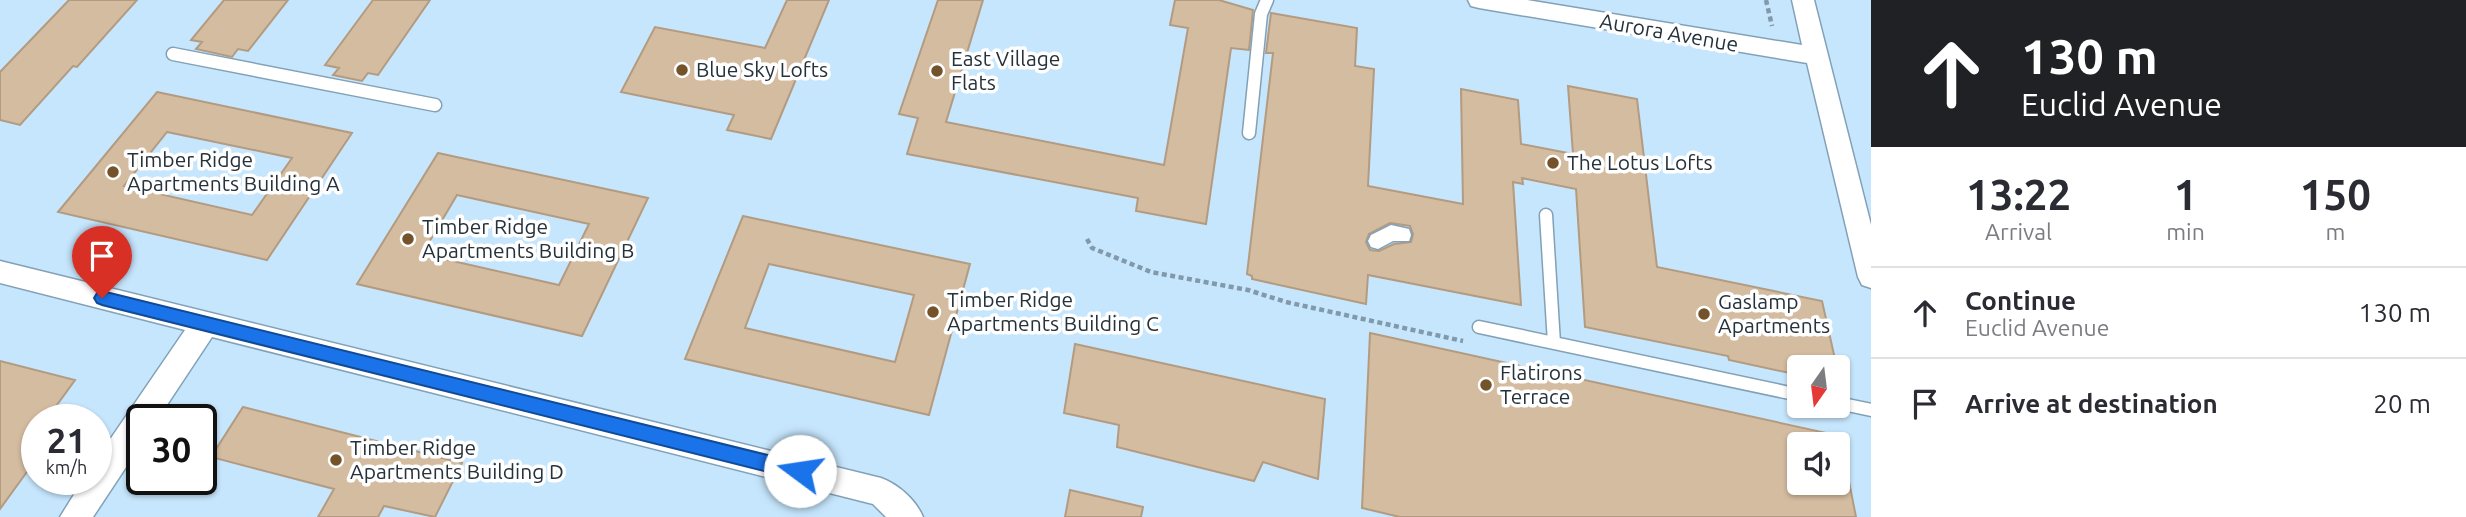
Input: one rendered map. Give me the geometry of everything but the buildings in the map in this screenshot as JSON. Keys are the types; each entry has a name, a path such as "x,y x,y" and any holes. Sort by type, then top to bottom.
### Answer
{"street":[{"name":"Aurora Avenue","path":"1479,0 1778,51 1818,55"},
{"path":"1802,0 1818,55 1871,277"},
{"path":"1378,242 1391,233 1402,235"},
{"path":"0,272 881,492 908,517"},
{"path":"75,517 205,324"}],"lane":[{"path":"1249,133 1261,13 1267,0"},
{"path":"173,54 435,105"},
{"path":"1546,215 1554,343"},
{"path":"1479,327 1787,392"},
{"path":"1850,406 1871,410"}],"path":[{"path":"1766,0 1773,29 1779,32"}],"place":[{"name":"Blue Sky Lofts","path":"682,70"},
{"name":"East Village Flats","path":"937,71"},
{"name":"The Lotus Lofts","path":"1553,163"},
{"name":"Timber Ridge Apartments Building A","path":"113,172"},
{"name":"Timber Ridge Apartments Building B","path":"408,239"},
{"name":"Timber Ridge Apartments Building C","path":"933,312"},
{"name":"Gaslamp Apartments","path":"1704,314"},
{"name":"Flatirons Terrace","path":"1486,385"},
{"name":"Timber Ridge Apartments Building D","path":"336,460"}],"route":[{"path":"102,298 800,471"}]}
